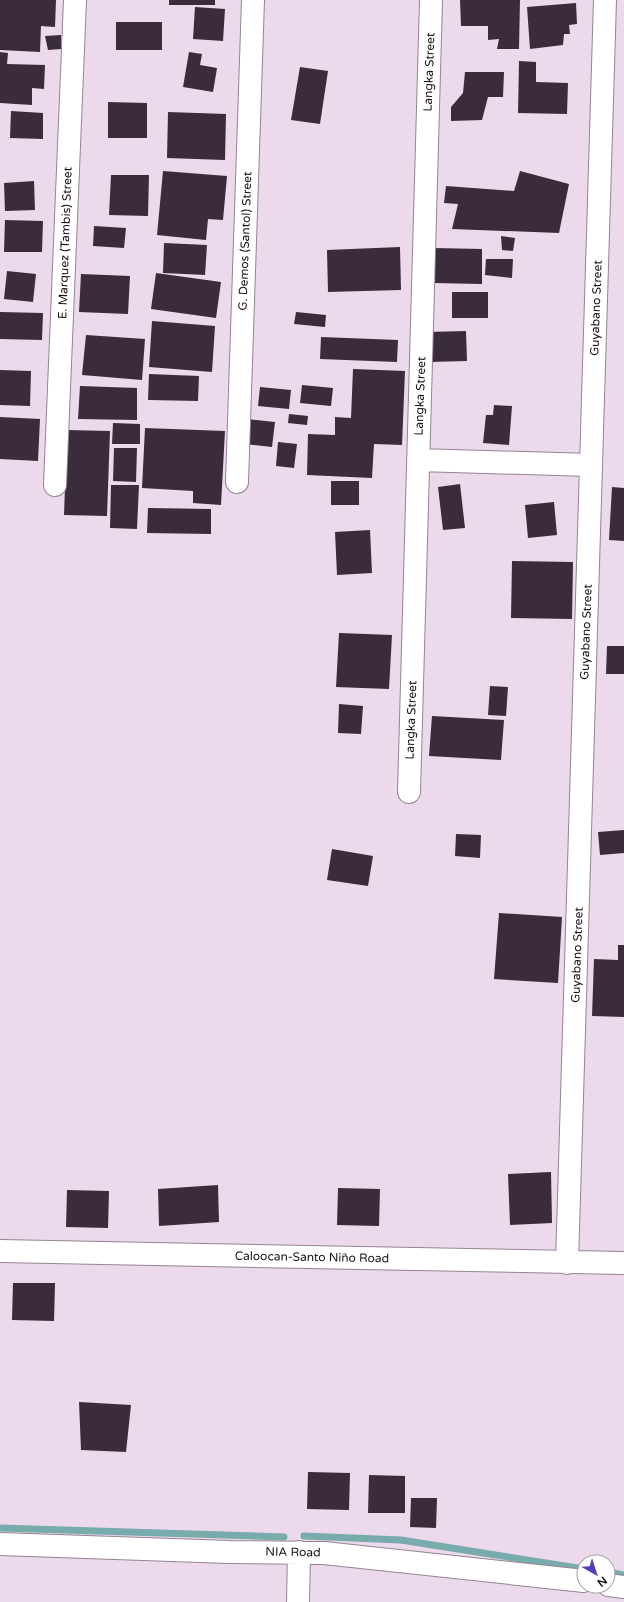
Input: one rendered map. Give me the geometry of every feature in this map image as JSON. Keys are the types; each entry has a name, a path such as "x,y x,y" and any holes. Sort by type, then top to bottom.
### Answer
{"street":[{"name":"E. Marquez (Tambis) Street","path":"55,485 75,0"},
{"name":"G. Demos (Santol) Street","path":"237,482 253,0"},
{"name":"Langka Street","path":"409,792 431,0"},
{"name":"Guyabano Street","path":"567,1263 605,0"},
{"path":"418,460 591,466"},
{"name":"Caloocan-Santo Niño Road","path":"0,1251 624,1263"},
{"name":"NIA Road","path":"0,1544 229,1552 352,1554 576,1580"},
{"path":"298,1602 299,1552"}],"building":[{"path":"0,0 56,0 55,27 41,26 40,52 0,50"},
{"path":"169,0 215,0 215,5 169,5"},
{"path":"460,0 520,0 519,49 497,49 499,39 488,40 488,26 461,26"},
{"path":"576,3 577,24 569,25 570,34 564,34 563,45 530,49 527,7"},
{"path":"195,7 225,9 223,41 193,39"},
{"path":"116,22 162,22 162,50 116,50"},
{"path":"61,35 61,49 48,50 45,36"},
{"path":"0,52 8,53 7,64 45,65 44,89 32,88 32,105 0,103"},
{"path":"189,52 202,54 200,65 217,68 213,92 183,87"},
{"path":"519,61 536,62 536,82 568,83 567,114 518,113"},
{"path":"300,67 328,71 320,124 291,120"},
{"path":"465,72 504,72 503,97 488,97 482,120 451,121 451,107 463,93"},
{"path":"108,102 147,103 147,138 108,138"},
{"path":"11,111 43,113 43,139 10,138"},
{"path":"168,112 226,114 225,160 167,158"},
{"path":"163,171 227,176 223,220 208,219 206,240 157,235"},
{"path":"520,171 569,184 559,233 452,229 458,204 444,203 446,186 514,191"},
{"path":"111,175 149,175 148,216 109,215"},
{"path":"34,181 35,210 5,211 4,183"},
{"path":"5,220 43,221 42,252 4,252"},
{"path":"94,226 126,228 124,248 93,246"},
{"path":"501,236 515,238 513,251 502,250"},
{"path":"164,243 207,245 205,275 163,273"},
{"path":"400,247 401,290 328,292 327,250"},
{"path":"433,248 482,249 482,284 432,283"},
{"path":"486,259 513,259 512,278 485,275"},
{"path":"7,271 36,274 33,302 4,299"},
{"path":"156,273 221,282 216,318 151,309"},
{"path":"81,274 130,276 128,314 79,312"},
{"path":"452,292 488,292 488,318 452,318"},
{"path":"0,312 43,313 42,340 0,339"},
{"path":"296,312 326,315 325,327 294,324"},
{"path":"152,321 215,326 212,372 149,367"},
{"path":"466,331 467,361 429,362 428,332"},
{"path":"86,335 145,339 142,380 82,375"},
{"path":"321,337 398,340 397,362 320,359"},
{"path":"353,369 405,371 402,445 374,444 372,478 307,475 308,434 335,435 335,417 351,418"},
{"path":"0,370 31,371 30,406 0,405"},
{"path":"149,374 199,376 198,401 148,400"},
{"path":"302,385 333,388 331,406 300,403"},
{"path":"80,386 137,388 137,420 78,419"},
{"path":"260,387 291,390 289,409 258,406"},
{"path":"494,405 512,406 509,445 483,443 486,415 493,415"},
{"path":"289,414 308,416 307,425 288,423"},
{"path":"0,417 40,419 38,461 0,459"},
{"path":"247,419 275,422 272,447 244,444"},
{"path":"113,423 140,424 140,444 112,444"},
{"path":"145,428 225,431 221,505 193,503 193,491 142,488"},
{"path":"67,430 110,431 107,516 64,515"},
{"path":"278,442 297,444 294,468 276,466"},
{"path":"114,448 137,448 136,482 113,481"},
{"path":"331,481 359,481 359,505 331,505"},
{"path":"460,484 465,528 443,530 438,487"},
{"path":"111,485 139,485 137,529 110,528"},
{"path":"612,487 624,488 624,541 609,540"},
{"path":"554,502 557,535 528,538 525,505"},
{"path":"148,508 211,509 211,534 147,533"},
{"path":"370,530 372,573 337,575 335,532"},
{"path":"512,561 573,562 572,619 511,618"},
{"path":"339,633 392,635 389,689 336,687"},
{"path":"607,646 624,646 624,674 606,674"},
{"path":"490,686 508,687 506,716 488,715"},
{"path":"339,704 363,706 361,734 338,733"},
{"path":"432,716 504,720 501,760 429,756"},
{"path":"624,830 624,853 600,855 598,832"},
{"path":"456,834 481,835 480,858 455,856"},
{"path":"332,849 373,856 368,886 327,880"},
{"path":"499,913 562,917 558,983 494,979"},
{"path":"618,945 624,945 624,1017 592,1016 594,959 618,960"},
{"path":"551,1172 552,1223 510,1225 508,1174"},
{"path":"218,1185 219,1222 159,1226 158,1189"},
{"path":"338,1188 380,1189 379,1226 337,1225"},
{"path":"67,1190 109,1191 108,1228 66,1227"},
{"path":"13,1283 55,1283 54,1321 12,1320"},
{"path":"79,1402 131,1405 126,1452 81,1450"},
{"path":"308,1472 350,1473 349,1510 307,1509"},
{"path":"369,1475 405,1476 405,1513 368,1513"},
{"path":"411,1498 437,1498 436,1528 410,1527"}],"waterway":[{"path":"0,1528 284,1537"},
{"path":"304,1536 401,1540 576,1568"},
{"path":"616,1574 624,1575"}]}
